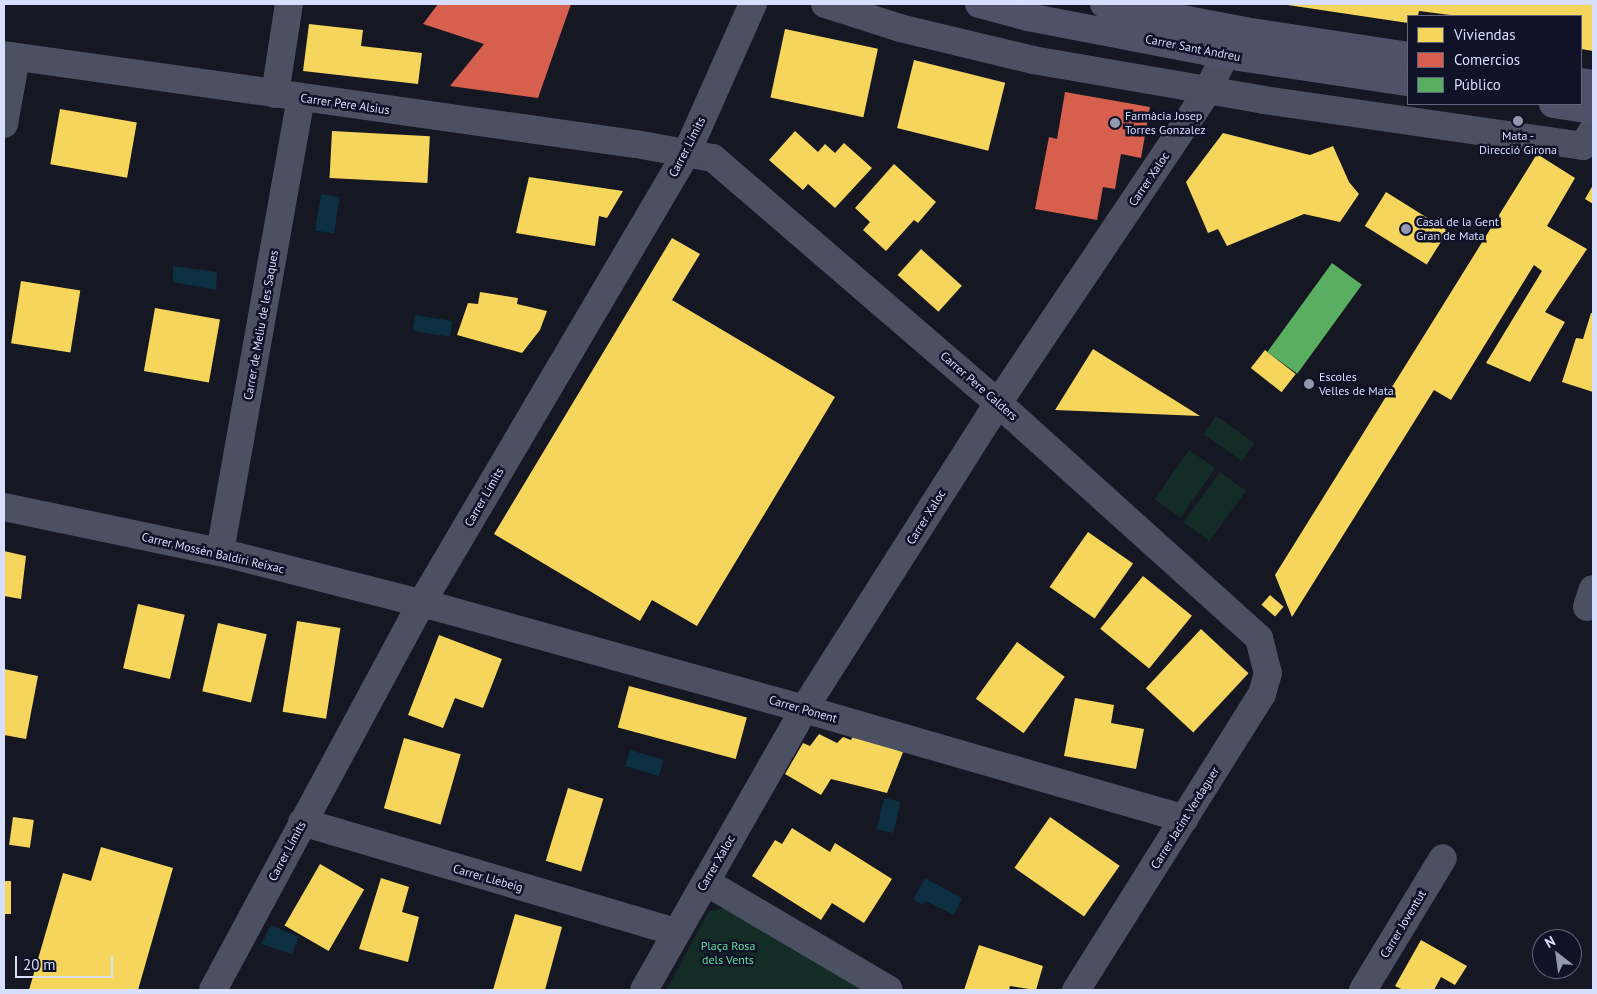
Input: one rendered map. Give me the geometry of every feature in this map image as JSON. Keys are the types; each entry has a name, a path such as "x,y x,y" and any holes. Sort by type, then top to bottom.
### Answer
{"main road":[{"name":"Carrer Sant Andreu","path":"979,4 1028,17 1225,55 1407,82"},
{"path":"1104,4 1246,31 1400,54"},
{"path":"1560,105 1593,110"}],"street":[{"name":"Carrer de Meliu de les Saques","path":"220,552 288,96 289,4"},
{"name":"Carrer Límits","path":"213,990 421,604 687,152 753,4"},
{"path":"825,4 900,28 1033,60 1208,90 1588,138"},
{"path":"1225,55 1243,43 1348,60 1400,54"},
{"name":"Carrer Xaloc","path":"644,990 675,932 706,882 804,709 998,403 1208,90 1225,55"},
{"name":"Carrer Pere Alsius","path":"10,56 687,152"},
{"path":"4,124 10,56"},
{"name":"Carrer Pere Calders","path":"687,152 713,158 998,403 1259,638"},
{"name":"Carrer Mossèn Baldiri Reixac","path":"4,507 220,552 421,604"},
{"name":"Carrer Ponent","path":"421,604 804,709 1184,819"},
{"name":"Carrer Jacint Verdaguer","path":"1076,990 1262,694 1268,673 1259,638"},
{"name":"Carrer Llebeig","path":"302,822 675,932"},
{"name":"Carrer Joventut","path":"1363,990 1443,858"},
{"path":"706,882 889,990"}],"green space":[{"path":"1216,416 1255,443 1242,461 1203,434"},
{"path":"1189,450 1215,468 1181,518 1155,499"},
{"path":"1220,472 1246,491 1209,541 1184,522"},
{"name":"Plaça Rosa dels Vents","path":"725,908 862,990 666,990 709,911"}],"water":[{"path":"321,194 340,197 334,234 315,231"},
{"path":"173,266 217,272 216,290 173,282"},
{"path":"415,315 453,321 450,337 412,331"},
{"path":"630,750 664,760 659,776 625,766"},
{"path":"884,798 901,802 893,833 877,829"},
{"path":"925,878 962,898 954,915 926,901 922,905 913,899"},
{"path":"271,925 299,937 292,954 261,944"}],"building: Viviendas":[{"path":"1281,4 1593,4 1593,51 1582,49 1582,15 1450,15 1419,11 1418,15 1407,15 1407,23"},
{"path":"309,24 363,30 361,46 422,53 418,84 303,71"},
{"path":"785,29 878,49 863,117 770,97"},
{"path":"914,60 1005,83 988,151 897,128"},
{"path":"60,109 137,123 127,178 50,164"},
{"path":"332,131 430,136 427,183 330,178"},
{"path":"795,131 818,152 825,144 835,153 844,143 872,168 835,208 808,184 803,190 769,160"},
{"path":"1223,133 1310,155 1333,146 1349,182 1359,194 1340,222 1304,214 1227,246 1218,229 1208,233 1186,182"},
{"path":"1537,154 1575,178 1547,226 1587,249 1545,312 1565,322 1530,382 1486,363 1542,271 1534,265 1451,400 1434,390 1292,617 1275,575"},
{"path":"894,164 936,202 918,223 914,220 886,251 863,230 870,222 855,208"},
{"path":"529,177 623,191 607,218 599,216 595,246 516,233"},
{"path":"1593,185 1593,204 1585,199"},
{"name":"Casal de la Gent Gran de Mata","path":"1386,192 1448,231 1427,265 1365,226"},
{"path":"672,238 700,254 672,300 835,397 697,626 652,600 640,621 494,534"},
{"path":"921,249 962,286 938,312 898,275"},
{"path":"21,281 80,290 70,353 11,343"},
{"path":"480,292 518,298 517,304 547,311 540,330 522,353 457,335 468,303 478,304"},
{"path":"155,308 220,319 209,382 144,371"},
{"path":"1591,313 1593,313 1593,392 1562,382 1576,338 1583,339"},
{"path":"1093,349 1200,416 1055,410"},
{"path":"1265,350 1296,374 1282,392 1251,368"},
{"path":"1088,532 1133,564 1095,618 1050,587"},
{"path":"4,551 26,556 21,599 4,596"},
{"path":"1143,576 1192,616 1149,668 1100,629"},
{"path":"1270,595 1284,607 1275,617 1261,605"},
{"path":"138,604 185,615 170,679 123,668"},
{"path":"297,621 340,628 326,719 283,712"},
{"path":"218,623 267,634 251,702 202,691"},
{"path":"1201,629 1249,673 1193,733 1146,688"},
{"path":"439,635 502,659 483,708 455,698 443,728 408,715"},
{"path":"1017,642 1065,677 1024,733 976,699"},
{"path":"4,669 38,676 26,739 4,735"},
{"path":"629,686 747,718 736,759 618,728"},
{"path":"1075,698 1114,705 1111,723 1144,729 1136,769 1064,756"},
{"path":"819,734 837,743 843,737 851,740 854,734 903,752 887,793 831,779 821,795 785,774 803,743 810,746"},
{"path":"404,738 461,754 441,824 384,808"},
{"path":"568,788 603,799 581,871 546,861"},
{"path":"13,817 34,820 30,848 9,845"},
{"path":"1050,817 1120,866 1084,917 1014,868"},
{"path":"792,828 830,852 835,843 892,879 864,923 832,903 821,920 752,876 775,840 782,844"},
{"path":"101,847 173,868 138,990 29,990 63,873 91,881"},
{"path":"320,864 364,890 329,951 284,925"},
{"path":"381,878 409,887 402,912 419,917 408,962 359,949"},
{"path":"4,881 11,881 11,914 4,914"},
{"path":"515,914 562,927 545,990 493,990"},
{"path":"1421,940 1467,966 1455,985 1441,977 1434,990 1403,990 1395,986"},
{"path":"979,945 1043,966 1036,990 1010,986 1009,990 964,990"}],"building: Comercios":[{"path":"438,4 571,4 538,98 450,86 484,44 423,24"},
{"path":"1065,92 1150,107 1141,158 1121,154 1115,189 1103,187 1097,220 1035,209 1049,137 1057,139"}],"building: Público":[{"name":"Escoles Velles de Mata","path":"1332,263 1362,285 1297,374 1267,352"}],"place":[{"name":"Mata - Direcció Girona","path":"1518,121"},
{"name":"Farmàcia Josep Torres Gonzalez","path":"1115,123"},
{"name":"Casal de la Gent Gran de Mata","path":"1406,229"},
{"name":"Escoles Velles de Mata","path":"1309,384"}]}
